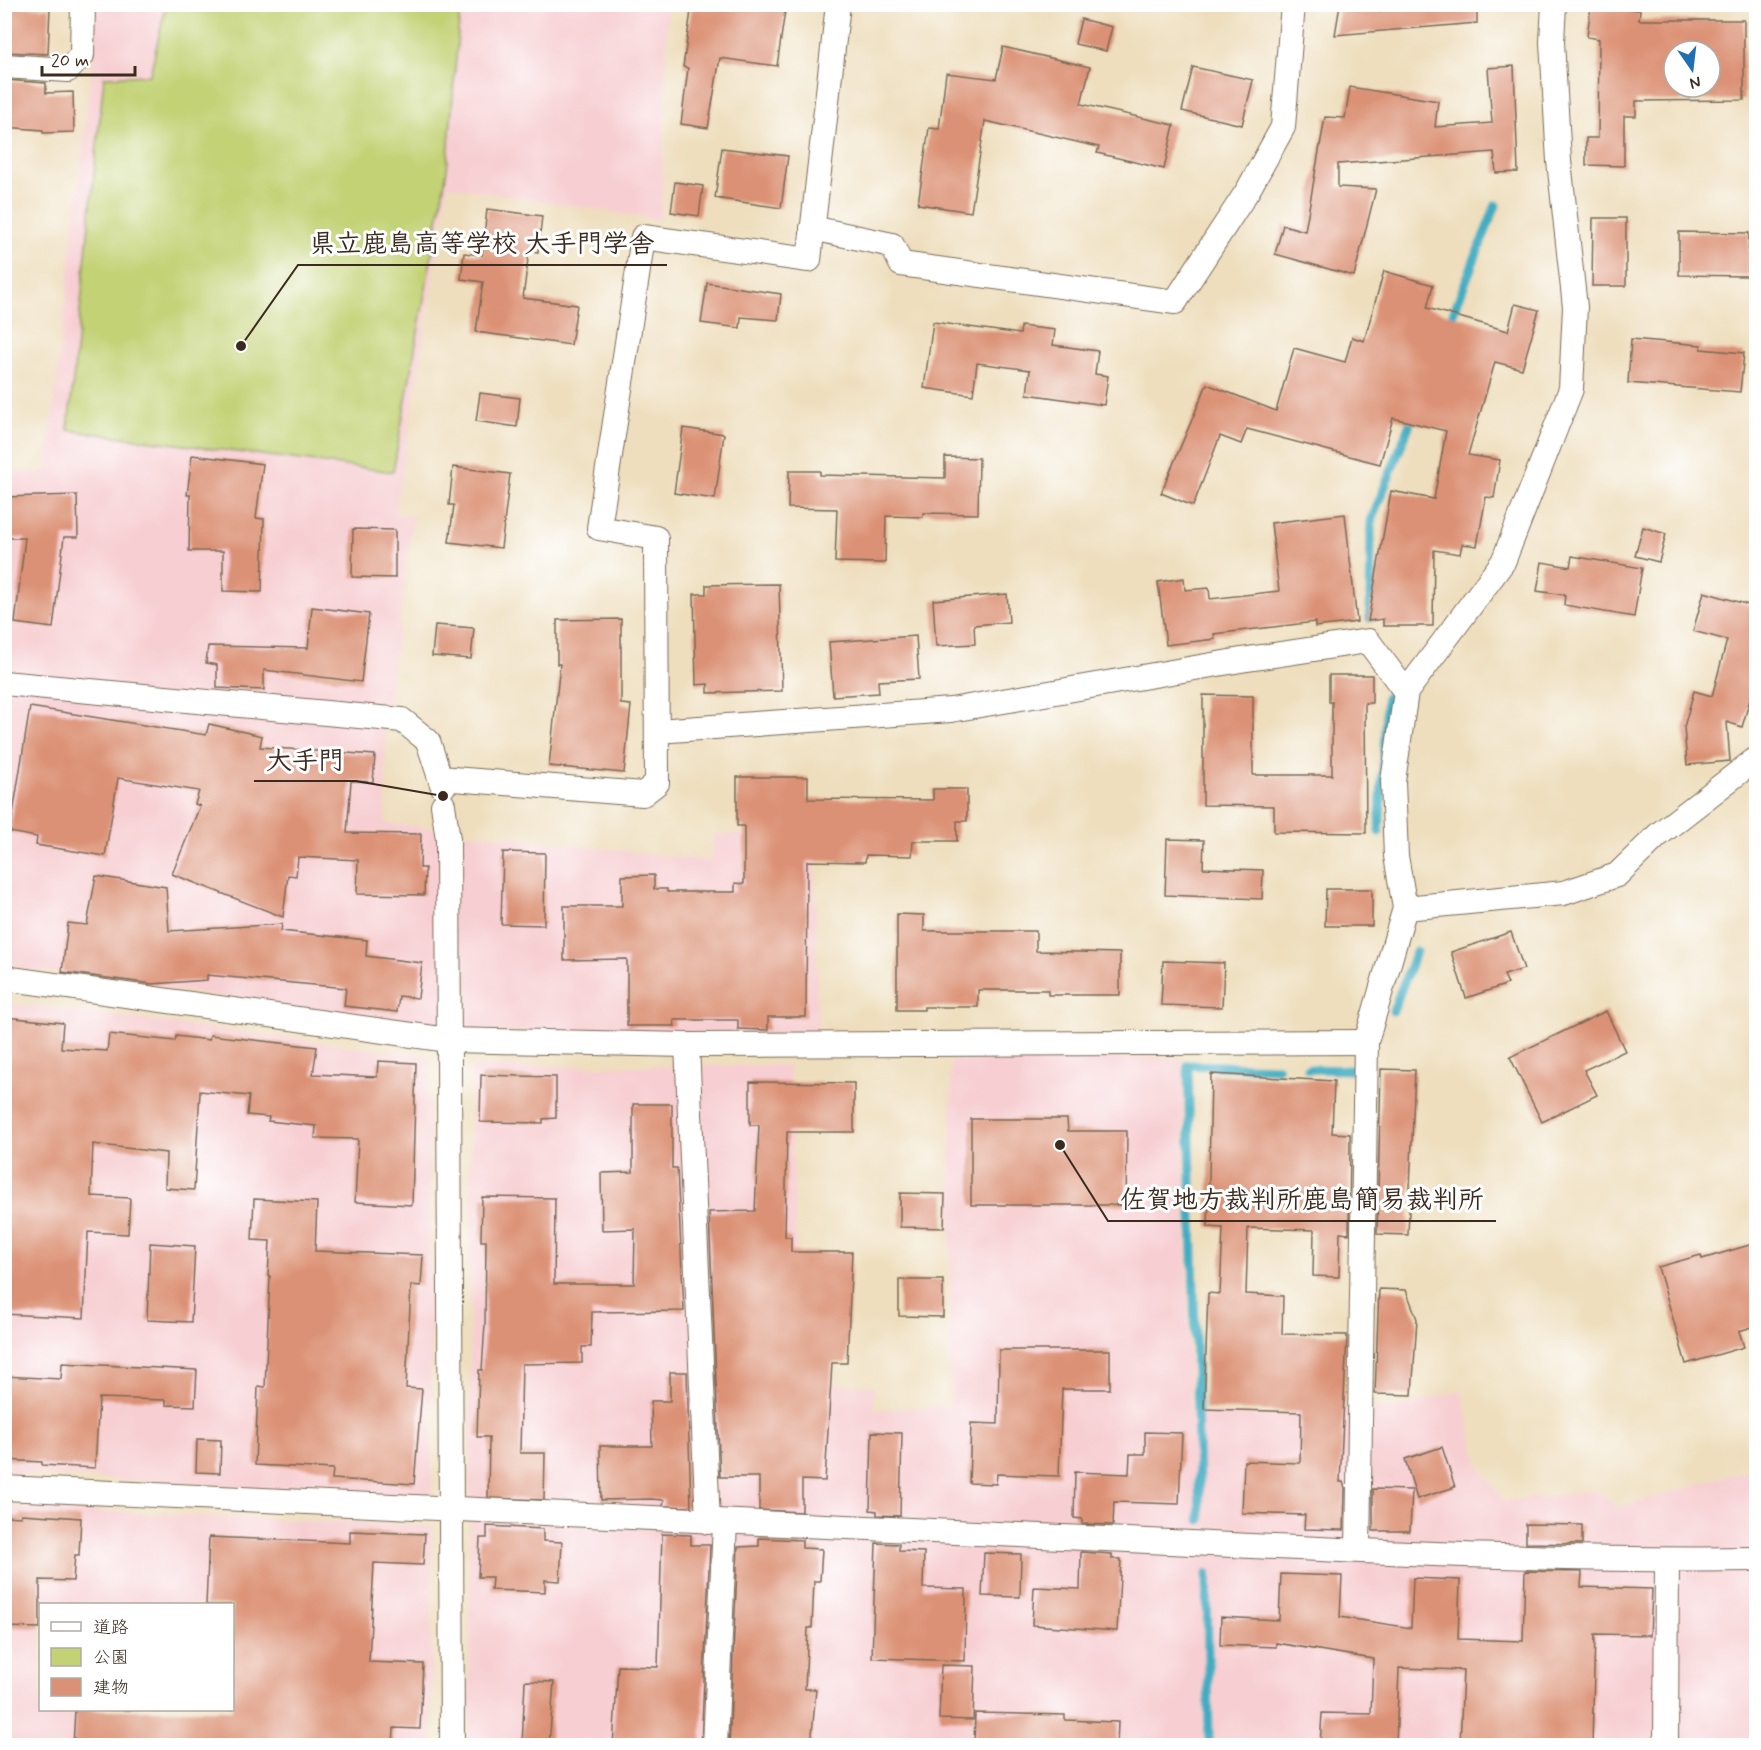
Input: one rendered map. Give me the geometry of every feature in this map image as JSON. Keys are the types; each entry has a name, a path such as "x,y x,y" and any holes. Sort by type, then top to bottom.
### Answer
{"street":[{"path":"4,66 68,69 82,55 83,4"},
{"path":"442,790 643,794 657,783 656,538 599,528 643,237 809,260 838,4"},
{"path":"812,228 892,245 901,264 1175,302 1248,190 1283,127 1293,4"},
{"path":"1358,1549 1366,1042 1405,908 1396,856 1393,781 1406,692 1503,562 1571,388 1575,308 1559,161 1552,42 1554,4"},
{"path":"657,731 951,710 1241,660 1368,641 1406,692"},
{"path":"4,683 402,720 428,741 442,790 448,839 452,1746"},
{"path":"1405,908 1564,893 1617,875 1658,835 1756,759"},
{"path":"4,978 448,1040 687,1045 1366,1042"},
{"path":"687,1045 716,1522 715,1746"},
{"path":"4,1488 452,1513 1667,1560 1756,1559"},
{"path":"1666,1746 1667,1560"}],"shaded area":[{"path":"92,5 668,5 661,220 448,186 395,515 413,516 385,730 386,823 711,861 714,835 814,832 818,1034 463,1031 5,966 4,473 46,472 92,65"},
{"path":"4,1002 429,1056 432,1498 5,1473"},
{"path":"1182,1058 1191,1412 1290,1416 1292,1405 1395,1409 1462,1390 1478,1464 1504,1501 1597,1490 1618,1508 1740,1472 1756,1471 1756,1745 469,1746 471,1067 789,1065 802,1382 874,1386 874,1410 950,1406 951,1060"},
{"path":"5,1507 432,1526 431,1745 5,1746"}],"green space":[{"path":"427,4 460,8 447,170 393,472 68,430 104,77 150,75 166,5"}],"building":[{"path":"692,4 786,4 777,66 720,58 708,128 681,124 688,68 683,67"},
{"path":"1380,4 1477,4 1477,23 1335,35 1340,5 1380,11"},
{"path":"1591,5 1640,10 1639,20 1744,20 1744,100 1636,101 1636,116 1624,116 1624,166 1586,165 1586,138 1598,138 1599,39 1587,37"},
{"path":"4,6 50,8 48,54 4,52"},
{"path":"1081,19 1112,27 1106,51 1075,44"},
{"path":"1003,47 1090,67 1081,104 1174,125 1164,169 1097,153 1099,147 985,121 971,212 918,204 929,128 939,129 946,73 996,79"},
{"path":"1514,66 1518,172 1496,173 1494,152 1338,164 1338,187 1376,189 1354,276 1275,254 1283,225 1305,231 1325,117 1345,118 1350,87 1438,101 1435,127 1492,123 1488,68"},
{"path":"1193,67 1253,80 1242,125 1182,111"},
{"path":"4,80 46,83 46,93 73,92 74,132 43,133 43,130 4,127"},
{"path":"722,148 788,156 781,208 715,198"},
{"path":"675,182 703,186 699,216 671,212"},
{"path":"487,209 542,216 538,252 529,251 523,298 577,305 571,345 476,332 483,282 461,279 464,253 482,255"},
{"path":"1593,218 1626,218 1626,286 1592,286"},
{"path":"1679,232 1749,233 1748,276 1679,275"},
{"path":"1384,271 1433,285 1427,308 1508,331 1515,304 1539,310 1522,369 1495,362 1468,455 1500,460 1494,498 1486,497 1477,546 1462,544 1460,554 1434,550 1433,626 1383,626 1383,619 1368,621 1391,491 1434,499 1446,431 1393,418 1380,464 1247,429 1241,444 1220,436 1193,506 1161,493 1207,384 1276,411 1294,348 1345,362 1352,337 1364,341"},
{"path":"707,283 781,294 778,320 741,317 740,328 701,323"},
{"path":"933,322 1020,334 1021,326 1055,330 1053,345 1098,351 1095,374 1108,376 1104,405 1027,394 1030,370 977,363 973,395 924,388"},
{"path":"1631,339 1701,345 1701,349 1744,353 1740,392 1628,383"},
{"path":"480,393 520,398 517,427 476,421"},
{"path":"683,428 724,434 715,499 674,493"},
{"path":"192,455 263,464 256,518 264,519 262,592 223,591 223,551 189,551 190,495 187,495"},
{"path":"945,457 979,458 978,514 923,513 923,517 886,516 885,563 835,562 837,509 788,508 789,471 820,471 820,475 945,478"},
{"path":"453,467 510,474 501,548 449,542 454,505 449,505"},
{"path":"77,495 78,537 64,537 53,628 15,623 25,538 4,538 4,497"},
{"path":"1345,514 1357,622 1315,627 1315,622 1214,634 1215,639 1166,645 1158,582 1184,578 1185,590 1209,588 1210,599 1279,591 1271,523"},
{"path":"1643,527 1666,534 1659,562 1635,556"},
{"path":"353,529 395,530 395,578 352,577"},
{"path":"1572,556 1642,568 1634,617 1564,605 1565,595 1537,591 1542,562 1570,567"},
{"path":"779,584 782,691 708,693 708,684 696,685 694,594 706,594 706,585"},
{"path":"1704,592 1756,607 1756,634 1751,655 1756,656 1756,679 1742,727 1727,722 1730,761 1687,765 1684,727 1694,691 1712,696 1727,640 1693,631"},
{"path":"1007,594 1009,622 974,625 975,644 936,646 933,600"},
{"path":"312,607 369,614 361,682 264,670 264,690 217,688 217,665 206,663 208,646 308,648"},
{"path":"621,619 621,704 631,705 624,773 549,766 560,664 557,664 557,620"},
{"path":"435,625 474,628 471,659 432,656"},
{"path":"916,636 919,679 878,681 879,693 833,696 829,642"},
{"path":"1329,675 1372,675 1372,703 1365,703 1366,833 1274,832 1274,806 1203,805 1203,695 1253,696 1253,775 1332,775 1332,702 1329,702"},
{"path":"30,707 206,735 209,724 262,736 260,747 375,755 373,782 351,781 347,833 421,834 420,868 425,868 424,895 357,894 358,860 298,857 296,876 288,875 283,917 172,874 200,806 195,804 199,791 118,778 105,856 36,845 37,837 10,832"},
{"path":"737,777 808,777 808,799 933,800 933,789 967,789 967,821 957,821 957,841 913,841 912,856 866,855 865,862 807,861 806,1017 768,1017 768,1030 738,1029 738,1020 674,1020 675,1026 627,1026 627,959 564,960 564,906 622,906 622,876 654,875 654,889 667,889 667,892 735,892 735,883 744,884 744,826 737,826"},
{"path":"1167,839 1204,840 1203,868 1263,870 1262,899 1165,895"},
{"path":"503,852 545,853 544,925 501,924"},
{"path":"96,876 166,887 169,931 282,924 281,931 367,940 366,956 422,963 418,998 399,996 397,1012 344,1006 346,988 207,975 207,980 152,984 62,972 68,923 87,925"},
{"path":"1326,889 1372,889 1372,926 1325,926"},
{"path":"897,914 924,915 924,931 1036,931 1036,951 1120,953 1120,995 1048,995 1048,990 978,990 978,1007 924,1007 924,1010 897,1010"},
{"path":"1511,932 1524,969 1504,975 1508,984 1466,998 1451,952"},
{"path":"1163,961 1224,963 1222,1007 1161,1005"},
{"path":"1606,1011 1625,1051 1584,1070 1597,1095 1542,1122 1510,1057"},
{"path":"5,1017 63,1023 61,1048 107,1051 109,1034 175,1041 176,1036 209,1040 210,1035 317,1047 313,1074 377,1077 378,1061 416,1063 412,1205 355,1202 358,1139 315,1138 316,1126 268,1121 269,1117 247,1115 249,1096 200,1091 194,1190 165,1188 166,1153 93,1144 91,1196 130,1198 128,1234 88,1232 84,1318 4,1314"},
{"path":"1381,1069 1415,1070 1408,1235 1377,1234"},
{"path":"1211,1074 1334,1081 1332,1133 1350,1134 1349,1234 1340,1233 1339,1277 1313,1276 1314,1230 1248,1228 1246,1294 1283,1296 1282,1334 1347,1335 1340,1482 1343,1482 1345,1488 1344,1530 1304,1529 1305,1515 1242,1513 1244,1461 1300,1463 1301,1412 1204,1409 1208,1293 1220,1294 1223,1228 1208,1227"},
{"path":"481,1075 556,1077 556,1118 543,1119 543,1123 480,1122"},
{"path":"750,1082 854,1083 854,1132 787,1132 785,1237 791,1237 791,1252 852,1252 847,1363 832,1363 825,1481 802,1480 802,1512 759,1510 759,1477 720,1477 709,1212 755,1211 759,1125 750,1125"},
{"path":"633,1104 672,1104 672,1168 677,1168 684,1311 592,1312 591,1347 582,1347 582,1363 522,1364 520,1453 545,1453 544,1500 488,1498 489,1437 477,1437 479,1370 482,1370 485,1324 486,1241 481,1241 482,1197 555,1198 554,1284 634,1284 635,1229 602,1230 601,1173 633,1172"},
{"path":"971,1119 1067,1119 1068,1131 1127,1131 1126,1205 971,1205"},
{"path":"900,1193 945,1194 944,1228 900,1227"},
{"path":"254,1199 317,1202 315,1251 423,1255 421,1286 411,1285 406,1388 422,1389 414,1484 332,1479 333,1469 255,1465 258,1386 265,1387 270,1241 252,1240"},
{"path":"150,1243 195,1246 191,1322 147,1320"},
{"path":"1756,1243 1756,1326 1739,1331 1744,1347 1686,1364 1658,1267 1701,1255 1702,1259"},
{"path":"899,1280 943,1280 943,1317 899,1316"},
{"path":"1379,1289 1406,1290 1417,1319 1412,1395 1375,1394"},
{"path":"999,1350 1110,1350 1110,1389 1062,1389 1059,1476 997,1474 996,1484 969,1483 971,1423 998,1424"},
{"path":"62,1363 197,1370 195,1406 166,1405 166,1400 99,1398 95,1468 4,1460 4,1376 61,1379"},
{"path":"670,1372 687,1372 691,1507 663,1506 664,1500 652,1499 601,1500 600,1446 652,1446 651,1401 670,1401"},
{"path":"872,1432 902,1433 900,1516 877,1515 877,1511 870,1510"},
{"path":"1145,1432 1182,1433 1179,1504 1114,1502 1113,1525 1082,1524 1082,1519 1074,1518 1075,1472 1129,1474 1130,1454 1145,1454"},
{"path":"197,1439 221,1440 220,1473 196,1472"},
{"path":"1442,1447 1455,1487 1417,1499 1405,1459"},
{"path":"1373,1489 1412,1490 1410,1531 1373,1531"},
{"path":"21,1514 81,1518 79,1555 75,1555 73,1581 40,1580 39,1628 4,1627 4,1516 21,1517"},
{"path":"1526,1524 1582,1525 1582,1544 1526,1543"},
{"path":"487,1526 543,1529 543,1541 562,1542 560,1581 545,1580 545,1592 491,1590 492,1577 478,1577 480,1538 487,1538"},
{"path":"350,1531 425,1534 423,1565 374,1563 369,1662 423,1664 420,1729 394,1728 393,1746 73,1746 75,1711 234,1711 234,1603 206,1603 209,1537 350,1543"},
{"path":"662,1534 691,1535 691,1545 710,1545 701,1746 613,1746 618,1666 658,1667"},
{"path":"759,1538 802,1540 802,1548 822,1549 820,1581 814,1581 812,1628 808,1628 805,1689 816,1689 811,1746 729,1746 738,1547 759,1546"},
{"path":"876,1543 899,1544 899,1551 924,1552 923,1588 966,1589 965,1661 872,1658"},
{"path":"1081,1552 1112,1554 1112,1559 1121,1559 1117,1631 1032,1625 1034,1587 1080,1589"},
{"path":"984,1553 1021,1554 1020,1597 982,1596"},
{"path":"1525,1571 1582,1572 1581,1587 1652,1589 1650,1635 1595,1634 1592,1746 1460,1746 1463,1670 1399,1668 1396,1746 1320,1746 1322,1713 1371,1714 1373,1659 1276,1643 1276,1647 1220,1645 1221,1617 1279,1620 1281,1574 1342,1576 1340,1617 1411,1628 1413,1578 1460,1580 1458,1639 1523,1641"},
{"path":"941,1665 975,1666 973,1720 939,1719"},
{"path":"525,1681 554,1682 549,1746 522,1746"},
{"path":"975,1713 1065,1715 1065,1720 1118,1722 1117,1746 974,1746"}],"waterway":[{"path":"1448,326 1496,205"},
{"path":"1370,618 1371,521 1415,411"},
{"path":"1379,832 1387,697"},
{"path":"1393,1011 1416,951"},
{"path":"1200,1520 1188,1065 1278,1068"},
{"path":"1308,1069 1352,1070"},
{"path":"1207,1574 1209,1746"}],"place":[{"name":"県立鹿島高等学校 大手門学舎","path":"241,346"},
{"name":"大手門","path":"443,796"},
{"name":"佐賀地方裁判所鹿島簡易裁判所","path":"1060,1145"}]}
